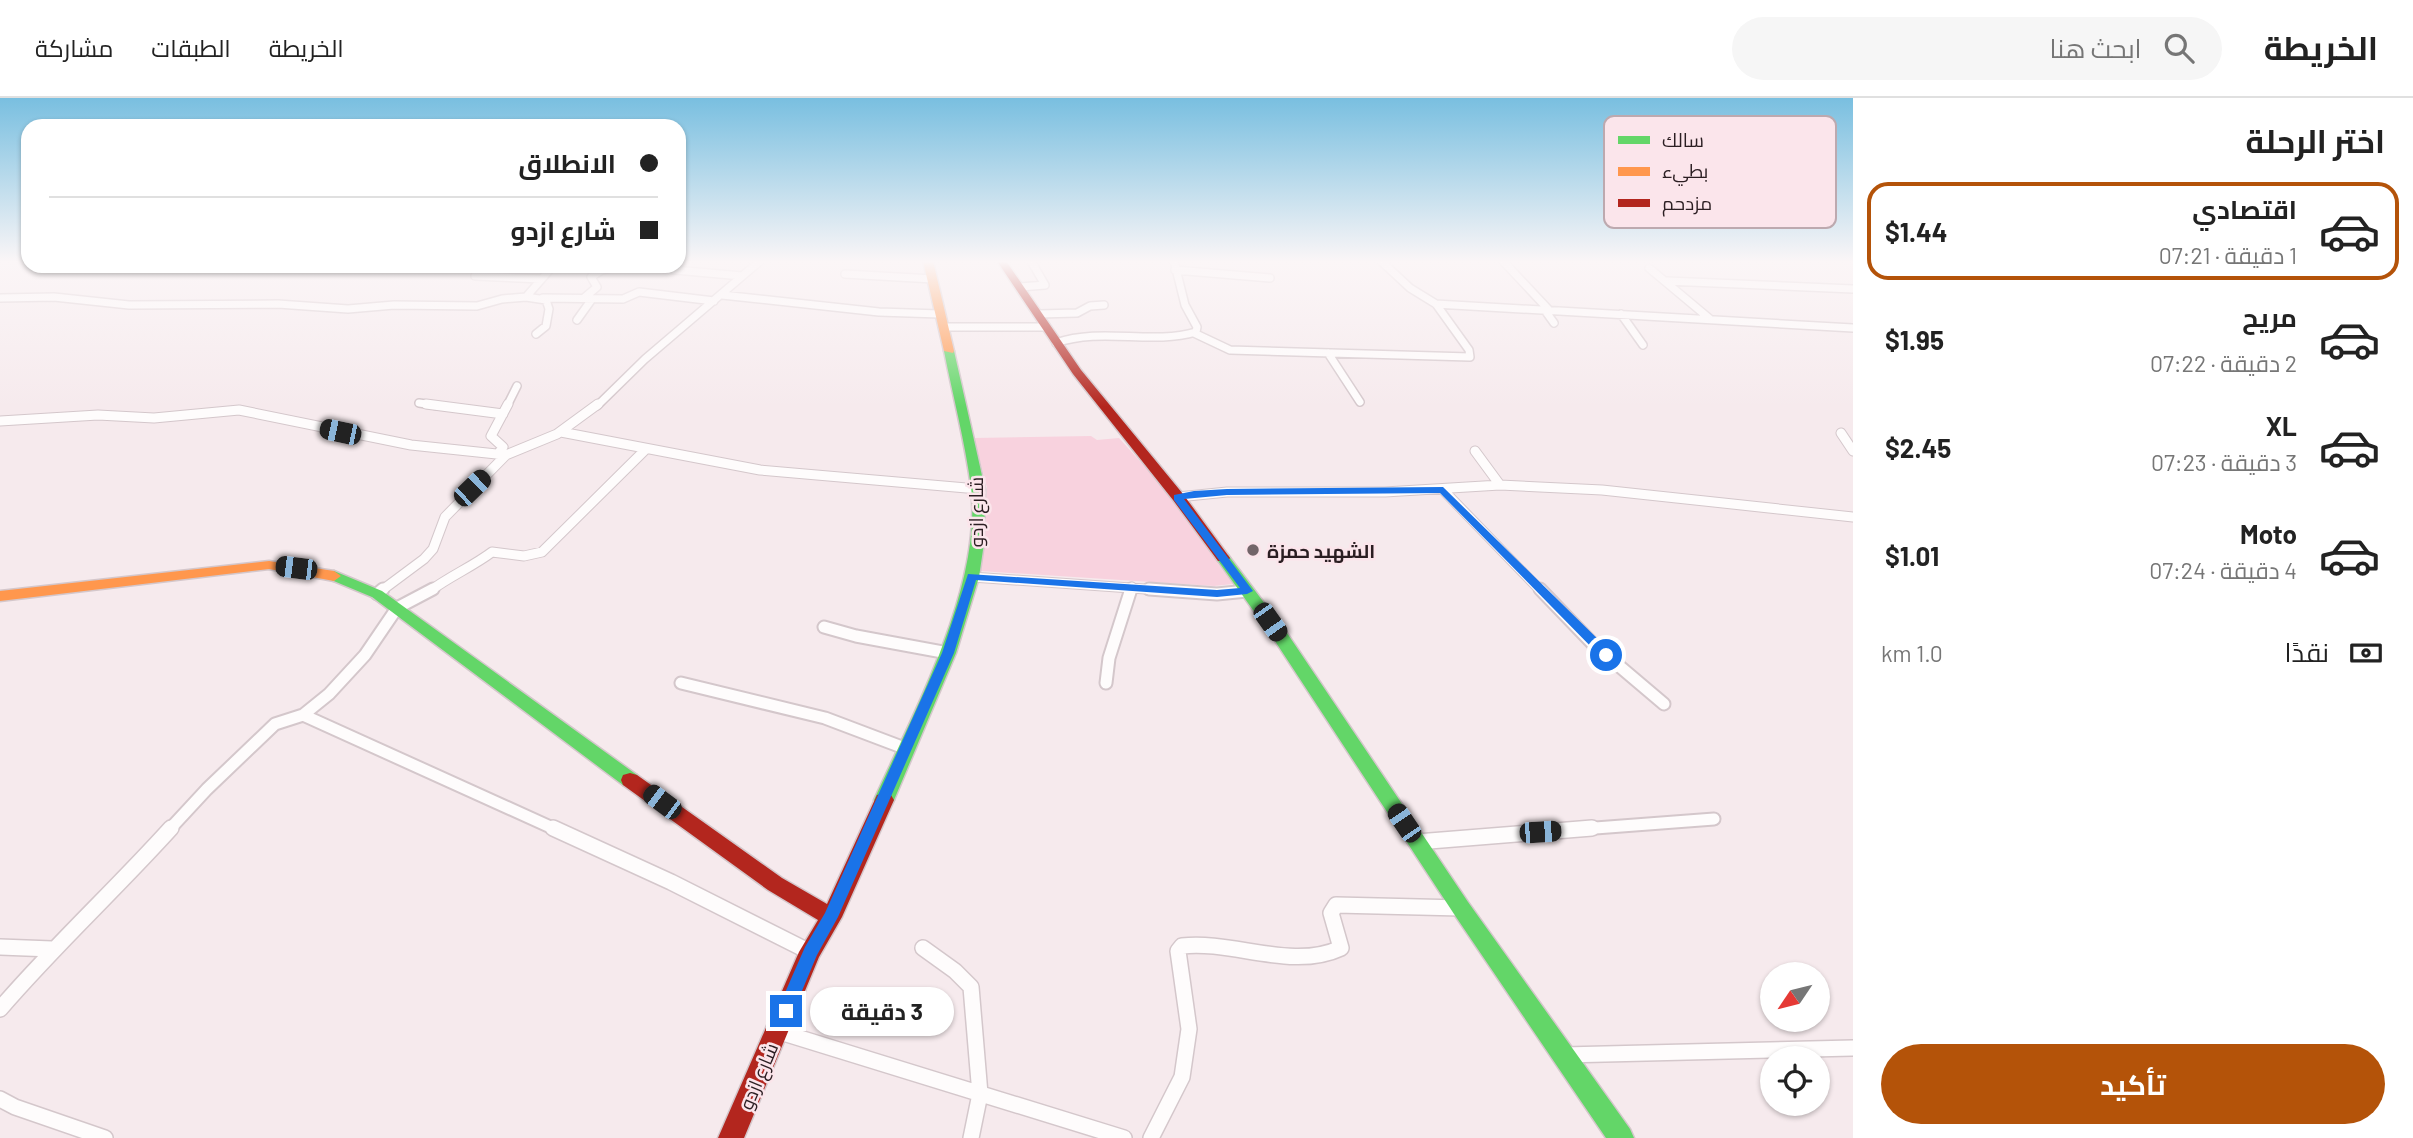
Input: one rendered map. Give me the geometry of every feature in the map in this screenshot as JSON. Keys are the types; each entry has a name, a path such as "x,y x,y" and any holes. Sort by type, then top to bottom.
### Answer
{"street":[{"path":"536,334 546,326 548,310"},
{"path":"577,320 582,310"},
{"path":"0,421 98,415 154,418 239,410 411,445 502,454 561,432 588,414 645,359 704,310"},
{"path":"856,310 941,320 1042,320 1083,310"},
{"name":"شارع ازدو","path":"731,1138 810,952 831,917 948,653 972,576 978,489 970,436 939,310"},
{"path":"1035,310 1056,343 1247,591 1561,1055 1621,1138"},
{"path":"1187,310 1197,327 1194,333"},
{"path":"1056,343 1073,338 1194,333 1207,337 1225,349 1471,357 1469,350 1440,310"},
{"path":"1546,310 1554,323"},
{"path":"1554,310 1853,328"},
{"path":"1699,310 1710,319"},
{"path":"1621,314 1643,345"},
{"path":"1328,353 1360,402"},
{"path":"377,594 406,575 433,549 445,517 502,454 503,447 491,436 517,386"},
{"path":"419,403 503,414"},
{"path":"561,432 760,470 978,489"},
{"path":"1842,433 1853,451"},
{"path":"0,1009 52,949 111,894 207,789 264,734 275,724 303,715 329,694 365,655 397,608 429,592 450,576 470,569 492,552 524,556 542,552 645,450"},
{"path":"1475,452 1500,485"},
{"path":"1178,498 1227,492 1443,490 1500,485 1602,490 1853,517"},
{"path":"1443,490 1592,643 1664,704"},
{"path":"0,596 269,565 339,577 377,594 715,842 775,884 831,917"},
{"path":"972,576 1217,594 1247,591"},
{"path":"1106,683 1109,658 1132,587"},
{"path":"824,626 856,636 948,653"},
{"path":"681,683 825,718 907,748"},
{"path":"303,715 671,882 810,952"},
{"path":"1417,842 1714,819"},
{"path":"1151,1138 1182,1077 1189,1029 1178,951 1182,946 1191,944 1278,955 1326,955 1337,953 1341,948 1331,913 1336,905 1461,908"},
{"path":"0,947 52,949"},
{"path":"923,948 965,977 971,987 980,1094 971,1138"},
{"path":"777,1031 1124,1138"},
{"path":"1561,1055 1853,1048"},
{"path":"0,1099 15,1107 105,1138"}],"shaded area":[{"path":"1091,436 1097,440 1119,438 1156,479 1233,584 1214,586 980,571 987,488 974,438"}],"traffic: fast":[{"path":"884,800 948,653 972,577 977,543 978,489 949,351"},
{"path":"1223,558 1281,637 1461,908 1621,1138"},
{"path":"334,576 377,594 630,780"}],"traffic: slow":[{"path":"939,310 949,351"},
{"path":"0,596 269,565 334,576"}],"traffic: jam":[{"path":"1034,310 1077,372 1178,497 1223,558"},
{"path":"630,780 775,884 831,917"},
{"path":"731,1138 810,952 831,917 884,800"}],"place":[{"name":"الشهيد حمزة","path":"1253,550"}],"route":[{"path":"786,1011 810,952 831,917 948,653 972,576 1217,594 1247,591 1178,498 1227,492 1443,490 1606,655"}]}
